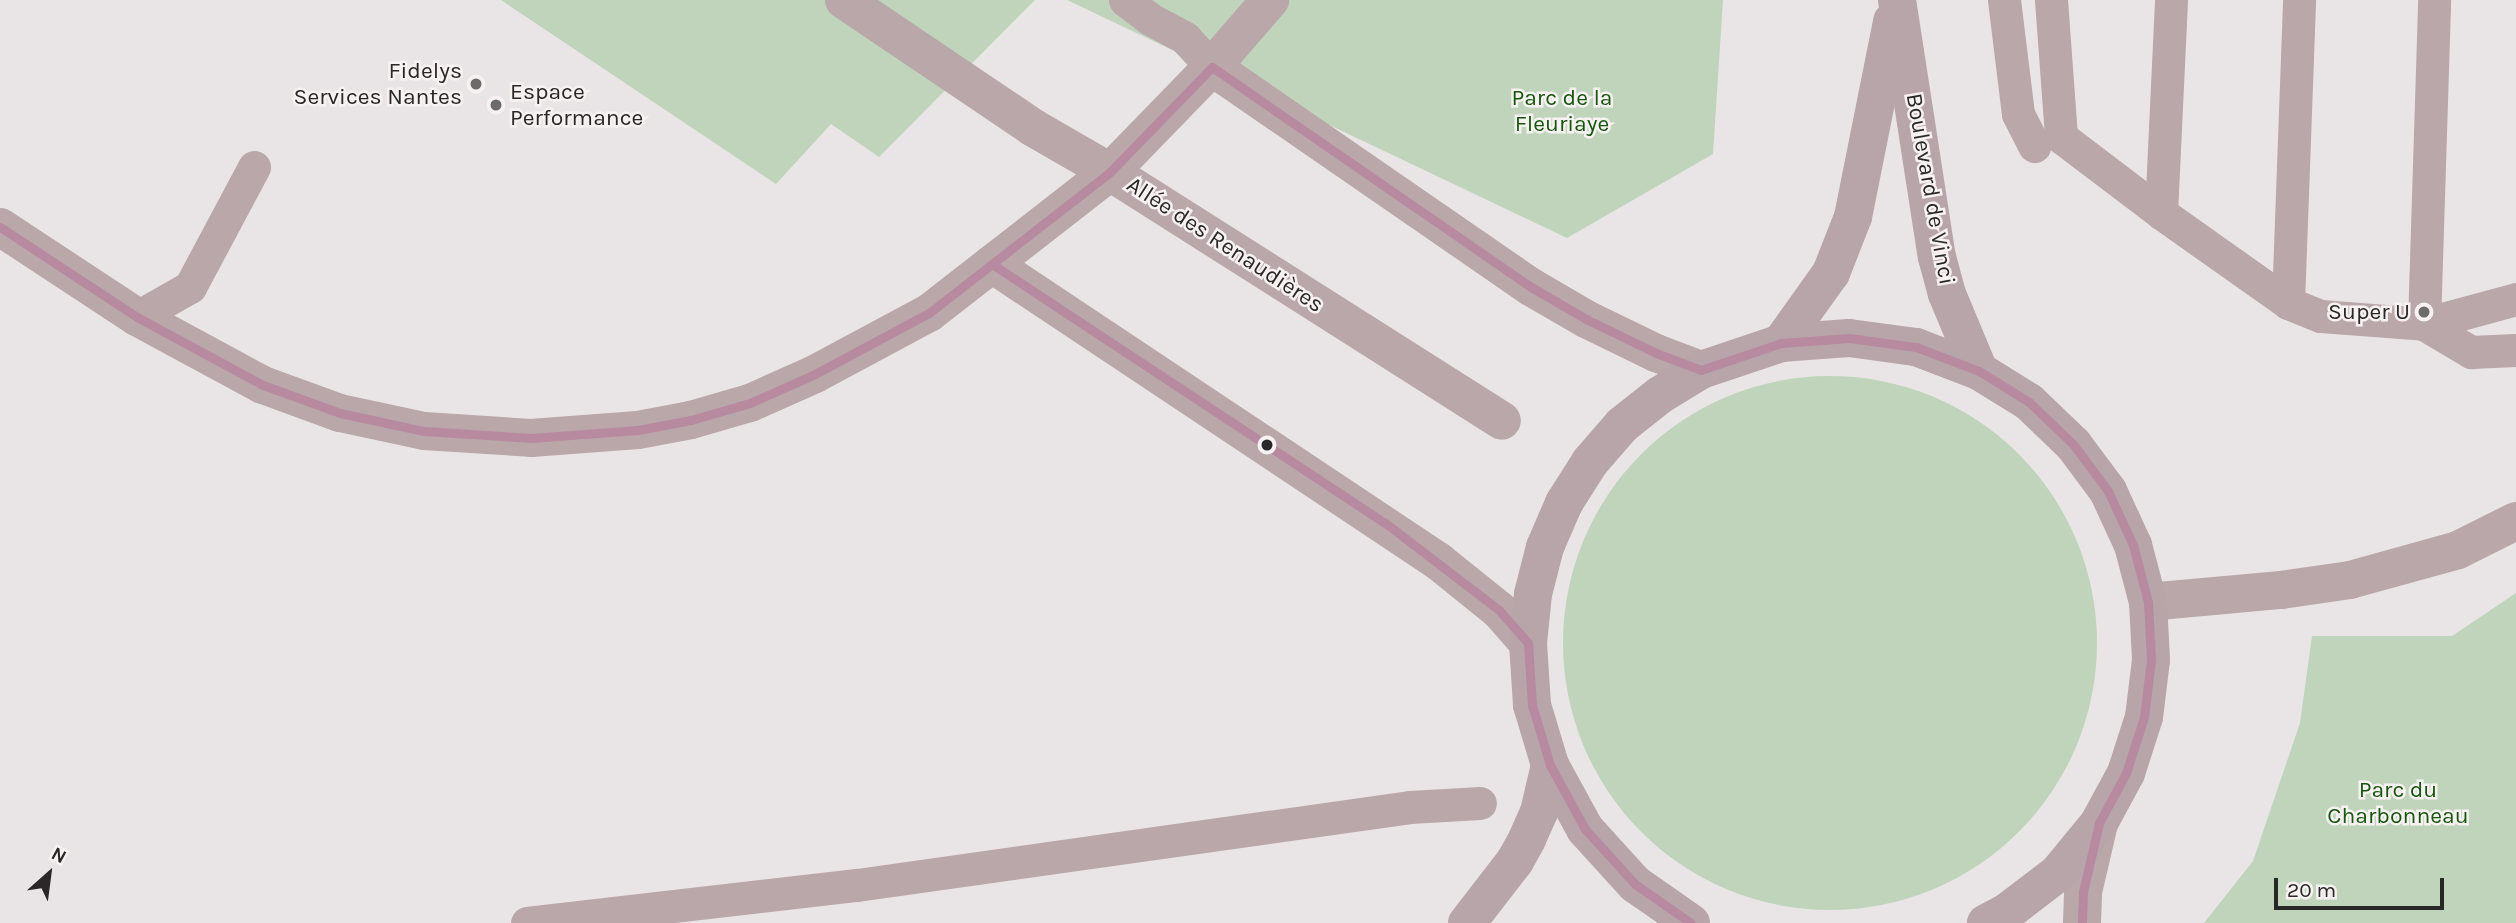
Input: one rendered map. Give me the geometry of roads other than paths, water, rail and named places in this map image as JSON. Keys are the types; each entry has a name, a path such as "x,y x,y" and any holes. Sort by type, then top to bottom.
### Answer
{"main road":[{"name":"Boulevard de Vinci","path":"1781,343 1831,273 1853,217 1897,1"},
{"name":"Boulevard de Vinci","path":"1897,1 1920,131 1937,257 1947,294 1979,371"},
{"path":"1691,923 1635,884 1618,866 1586,829 1550,765 1532,705 1528,643 1533,594 1545,547 1564,503 1590,462 1622,425 1660,395 1701,370 1781,343 1849,338 1916,347 1979,371 2029,402 2073,444 2108,491 2133,545 2148,602 2151,660 2144,718 2126,773 2099,823 2058,873 2007,912 1986,923"},
{"path":"1467,923 1516,861 1539,812 1550,765"}],"street":[{"name":"Allée des Renaudières","path":"844,0 1032,127 1110,172 1502,421"},
{"path":"0,227 137,317 262,385 340,413 424,431 531,438 638,430 691,421 750,403 826,368 929,313 1110,172 1212,67 1270,0"},
{"path":"1212,67 1531,287 1586,320 1656,353 1701,370"},
{"path":"992,264 1438,561 1499,610 1528,643"},
{"path":"2148,602 2281,590 2350,579 2458,550 2516,521"},
{"path":"2082,923 2083,892 2099,823"}],"lane":[{"path":"1125,0 1150,19 1185,38 1212,67"},
{"path":"2004,0 2018,114 2048,141 2161,213 2288,303 2321,316 2424,324 2516,299"},
{"path":"2048,141 2051,0"},
{"path":"2161,213 2171,0"},
{"path":"2288,303 2298,0"},
{"path":"2424,324 2434,0"},
{"path":"137,317 190,287 254,167"},
{"path":"2424,324 2471,352 2516,350"},
{"path":"527,923 867,884 1410,807 1480,803"}],"place":[{"name":"Fidelys Services Nantes","path":"476,84"},
{"name":"Espace Performance","path":"496,105"},
{"name":"Super U","path":"2424,312"}],"park label":[{"name":"Parc de la Fleuriaye","path":"1562,111"},
{"name":"Parc du Charbonneau","path":"2398,803"}]}
